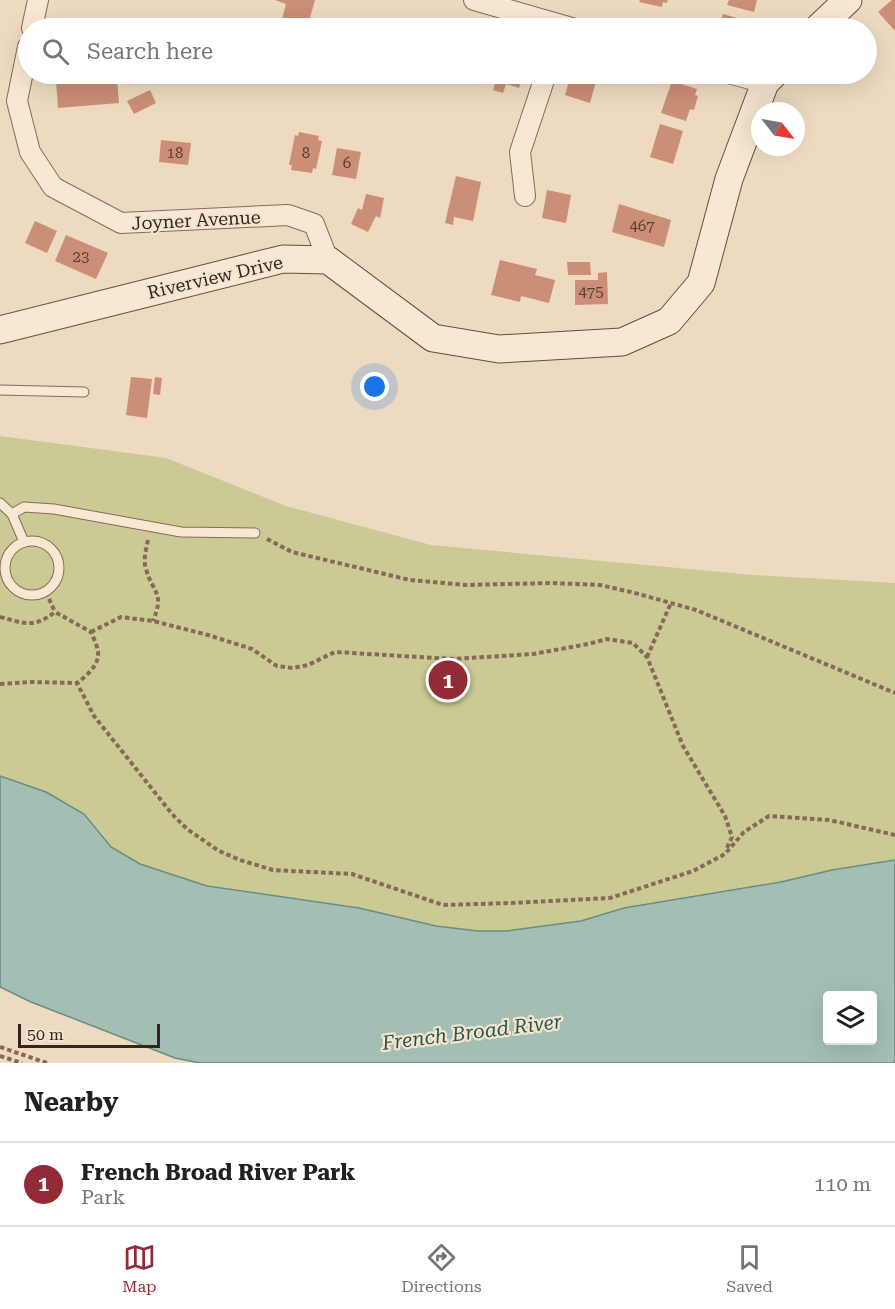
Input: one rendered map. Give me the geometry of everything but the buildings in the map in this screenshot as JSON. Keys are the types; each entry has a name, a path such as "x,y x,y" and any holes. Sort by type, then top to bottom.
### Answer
{"street":[{"path":"34,18 38,0"},
{"path":"474,0 534,18"},
{"path":"829,18 848,0"},
{"name":"Joyner Avenue","path":"20,84 17,101 30,152 53,187 121,223 288,215 314,224 328,260"},
{"path":"525,196 520,152 543,84"},
{"path":"328,260 433,338 499,349 622,342 669,321 701,284 729,179 768,84"},
{"name":"Riverview Drive","path":"0,330 283,259 328,260"}],"lane":[{"path":"0,390 84,392"},
{"path":"0,503 12,514 24,542"},
{"path":"12,514 24,507 54,509 181,532 255,533"},
{"path":"24,542 41,542 55,553 58,561 60,570 58,579 46,592 38,596 20,593 12,587 4,571 9,553 24,542"}],"path":[{"path":"151,527 145,559 146,569 159,600 153,621"},
{"path":"255,533 292,552 410,580 466,585 551,583 600,585 631,592 696,610 895,693"},
{"path":"0,684 77,683 95,664 99,655 92,632 55,612 46,592"},
{"path":"647,657 671,603"},
{"path":"0,617 18,623 31,624 46,619 55,612"},
{"path":"92,632 121,617 153,621 208,635 252,650 277,666 293,668 308,665 335,652 453,659 533,654 607,639 633,643 647,657 683,746 725,816 732,837 725,854"},
{"path":"77,683 93,716 172,814 187,829 219,851 273,870 352,874 443,905 610,898 693,872 725,854 744,832 769,816 830,820 895,835"},
{"path":"0,1047 47,1063"},
{"path":"0,1056 22,1063"}],"shaded area":[{"path":"0,436 166,458 286,506 431,545 753,575 895,583 895,864 624,908 581,921 507,931 478,931 436,926 359,908 207,886 140,864 111,847 84,814 46,792 0,776"}],"water":[{"name":"French Broad River","path":"0,776 46,792 84,814 111,847 140,864 207,886 359,908 436,926 478,931 507,931 581,921 624,908 895,860 895,1063 200,1063 175,1058 31,1002 0,987"}],"place":[{"name":"French Broad River Park","path":"448,680"}]}
